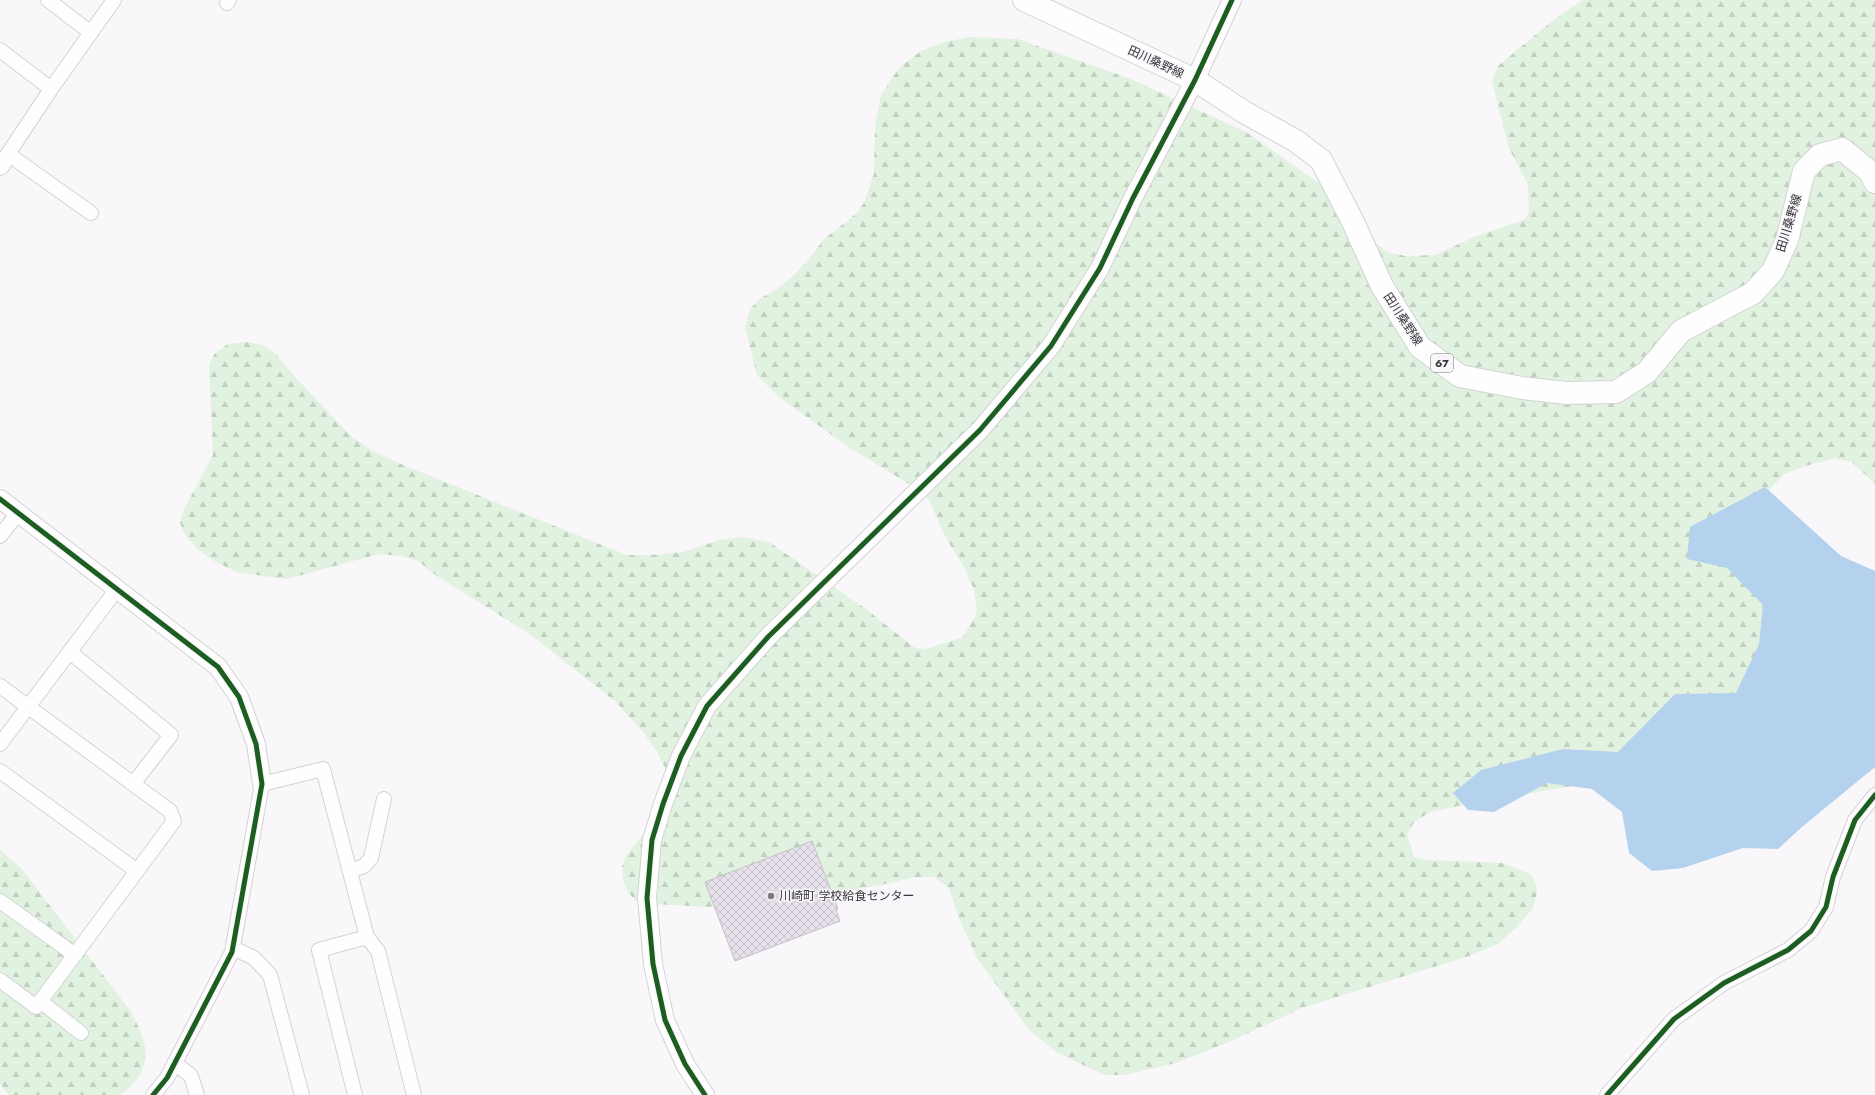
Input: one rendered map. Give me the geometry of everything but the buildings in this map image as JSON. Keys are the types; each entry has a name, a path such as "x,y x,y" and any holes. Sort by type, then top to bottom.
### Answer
{"main road":[{"name":"田川桑野線","path":"1024,0 1194,80 1244,112 1296,141 1321,160 1354,222 1382,286 1420,347 1460,376 1522,388 1566,393 1616,392 1647,372 1681,331 1753,293 1773,271 1787,240 1804,171 1820,155 1842,149 1870,172 1875,182"}],"street":[{"path":"48,0 91,33"},
{"path":"91,213 3,161 51,89 114,0"},
{"path":"705,1095 685,1064 666,1020 653,964 647,898 652,840 663,804 681,756 707,706 768,637 980,430 1051,346 1100,268 1133,198 1194,80 1232,0"},
{"path":"0,50 51,89"},
{"path":"0,499 218,667 239,697 256,744 262,784 233,948 167,1078 153,1095"},
{"path":"0,536 18,513"},
{"path":"0,744 117,589"},
{"path":"70,652 171,735 133,784"},
{"path":"0,686 170,811 174,821 36,1007 0,980"},
{"path":"262,784 323,769 367,937 378,952 414,1095"},
{"path":"0,771 137,871"},
{"path":"1606,1095 1674,1019 1724,983 1788,950 1811,931 1826,907 1833,877 1855,820 1875,796"},
{"path":"350,871 364,866 371,858 384,799"},
{"path":"0,901 75,955"},
{"path":"355,1095 319,950 367,937"},
{"path":"233,948 254,958 270,975 302,1095"},
{"path":"40,1001 81,1033"},
{"path":"175,1063 191,1076 197,1095"}],"green space":[{"path":"1582,0 1875,0 1875,484 1852,462 1835,459 1815,463 1784,474 1768,491 1785,535 1749,686 1573,786 1482,801 1430,812 1414,822 1407,835 1414,857 1429,860 1503,863 1530,874 1536,884 1537,894 1533,908 1517,927 1498,944 1469,956 1302,1008 1229,1042 1176,1063 1124,1075 1104,1075 1056,1052 1029,1030 977,958 958,916 949,888 934,877 915,877 881,885 787,901 706,907 655,904 635,900 628,892 624,884 622,867 626,856 639,839 658,821 667,772 657,752 643,732 616,702 528,633 437,576 418,561 401,556 379,554 287,579 237,572 216,562 198,550 185,535 180,523 183,511 213,455 209,365 215,353 228,344 246,342 263,345 276,354 296,378 350,435 369,449 403,465 627,555 651,555 683,552 719,540 742,537 769,542 866,609 915,648 926,649 963,637 975,617 977,609 974,590 965,569 944,535 930,501 914,487 850,448 779,397 757,375 745,327 750,309 761,298 781,286 796,273 823,240 857,213 865,201 874,173 875,126 881,95 899,68 921,51 944,42 970,37 1018,39 1131,79 1246,132 1332,192 1375,243 1388,252 1405,256 1435,255 1474,237 1524,220 1529,212 1528,185 1509,148 1492,81 1498,66 1551,22"},
{"path":"0,850 21,868 129,1009 136,1022 141,1033 146,1054 144,1064 140,1074 121,1095 9,1095 0,1084"}],"water":[{"path":"1765,487 1841,556 1875,571 1875,767 1802,827 1778,849 1743,848 1683,868 1652,871 1629,853 1622,812 1592,789 1547,783 1494,812 1468,810 1453,793 1481,770 1563,749 1618,752 1675,694 1736,693 1759,644 1763,605 1727,568 1687,559 1690,527"}],"cycle path":[{"path":"705,1095 685,1064 665,1020 653,964 647,898 652,840 663,804 681,756 707,706 768,637 980,430 1051,346 1100,268 1133,198 1195,80 1232,0"},
{"path":"0,499 218,667 239,697 256,744 262,784 232,952 167,1078 153,1095"},
{"path":"1607,1095 1674,1019 1724,983 1788,950 1811,931 1826,907 1833,877 1855,820 1875,795"}],"place":[{"name":"川崎町 学校給食センター","path":"771,896"}]}
